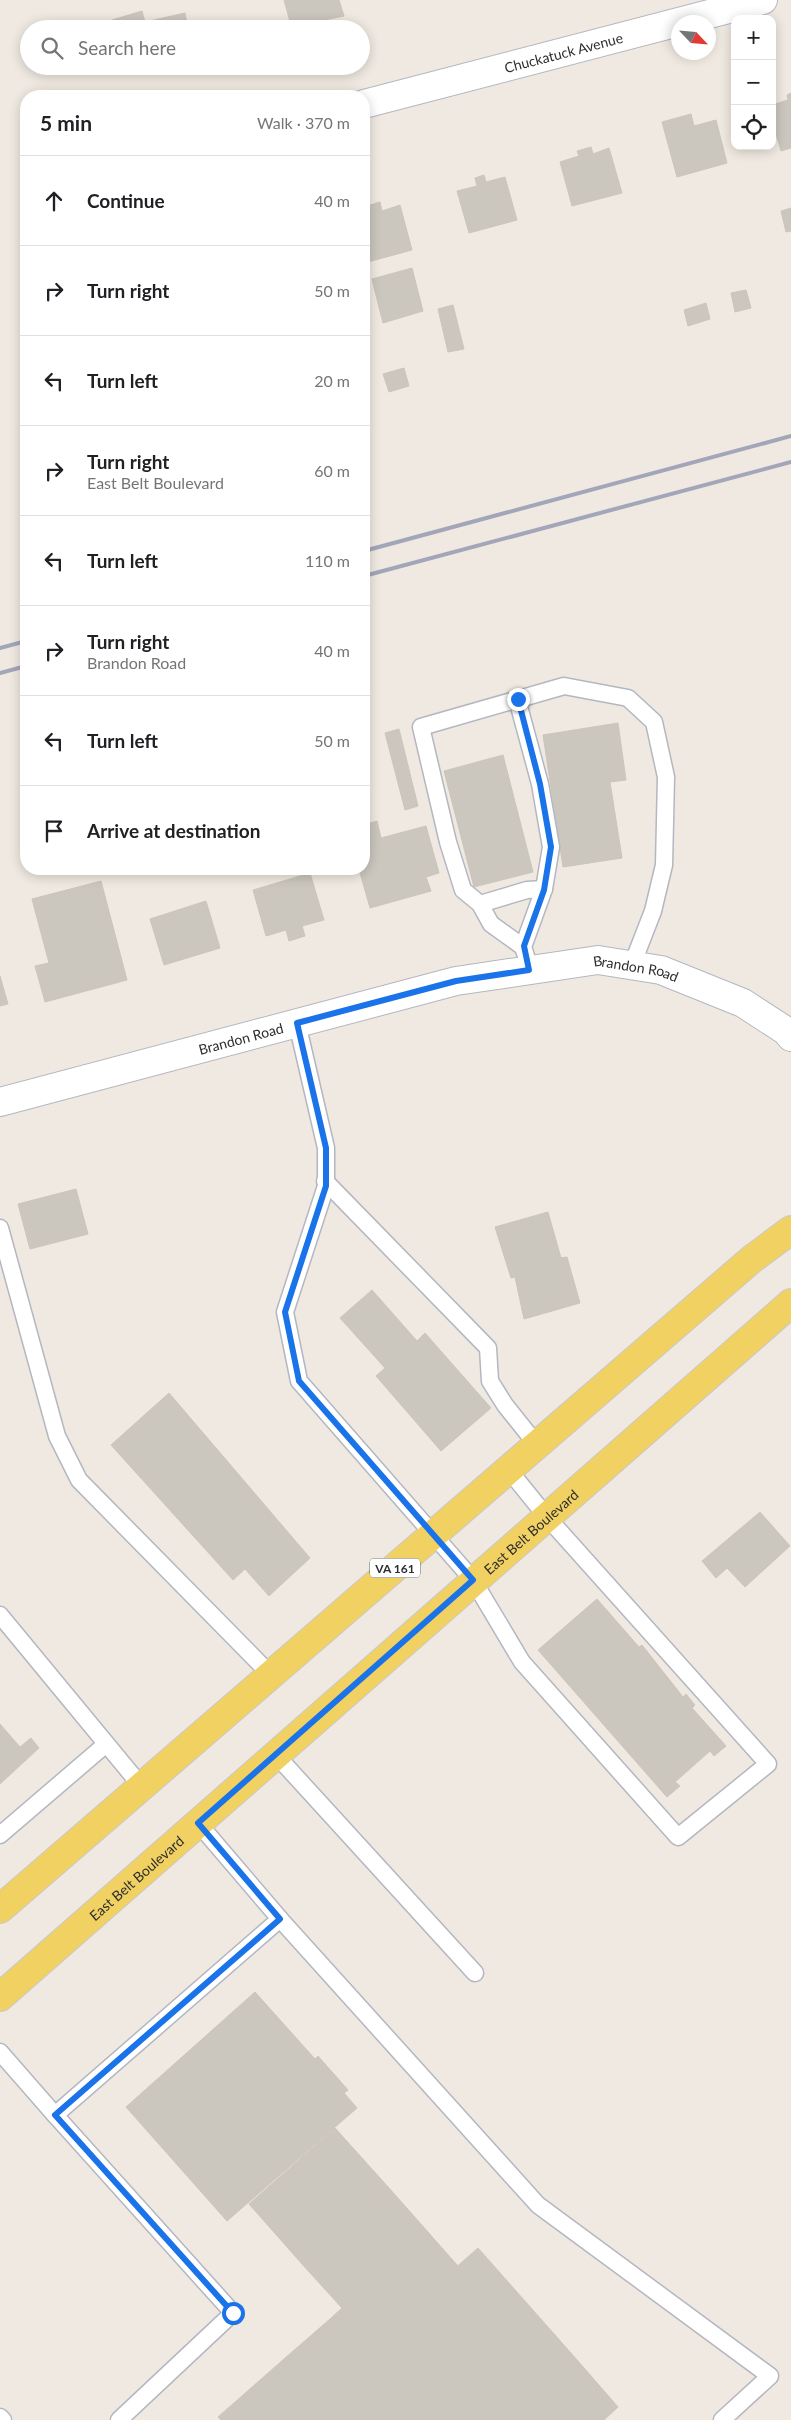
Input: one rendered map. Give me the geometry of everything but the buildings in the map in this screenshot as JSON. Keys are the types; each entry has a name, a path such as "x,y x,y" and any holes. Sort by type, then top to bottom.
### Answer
{"main road":[{"name":"VA 161","path":"2,1902 142,1787 752,1258 791,1230"},
{"name":"East Belt Boulevard","path":"0,1998 473,1580 791,1303"}],"street":[{"name":"Chuckatuck Avenue","path":"370,102 763,0"},
{"name":"Brandon Road","path":"0,1102 456,981 526,958 598,960 661,970 743,1003 786,1031 791,1037"}],"lane":[{"path":"518,699 540,784 551,847 544,890 526,958 491,924 480,904 463,890 448,842 422,726 564,686 628,698 654,722 666,777 664,865 653,911 632,965"},
{"path":"480,904 527,890 544,890"},
{"path":"297,1023 326,1148 326,1186 285,1312 299,1381 473,1580 522,1662 678,1837 768,1764 546,1516 508,1470"},
{"path":"325,1181 488,1348 490,1380 505,1405 537,1444"},
{"path":"0,1228 57,1436 79,1480 271,1675"},
{"path":"0,1615 105,1746 142,1787"},
{"path":"0,1835 105,1746"},
{"path":"276,1754 474,1973"},
{"path":"198,1823 280,1919 538,2205 770,2376 722,2420"},
{"path":"55,2115 280,1919"},
{"path":"0,2052 233,2313 119,2420"},
{"path":"0,2417 3,2420"}],"railway":[{"path":"370,549 791,436"},
{"path":"370,574 791,462"},
{"path":"0,648 20,643"},
{"path":"0,673 20,668"}],"route":[{"path":"233,2313 55,2115 280,1919 198,1823 473,1580 299,1381 285,1312 326,1186 326,1148 297,1023 456,981 529,970 524,946 544,890 551,847 540,784 518,699"}]}
